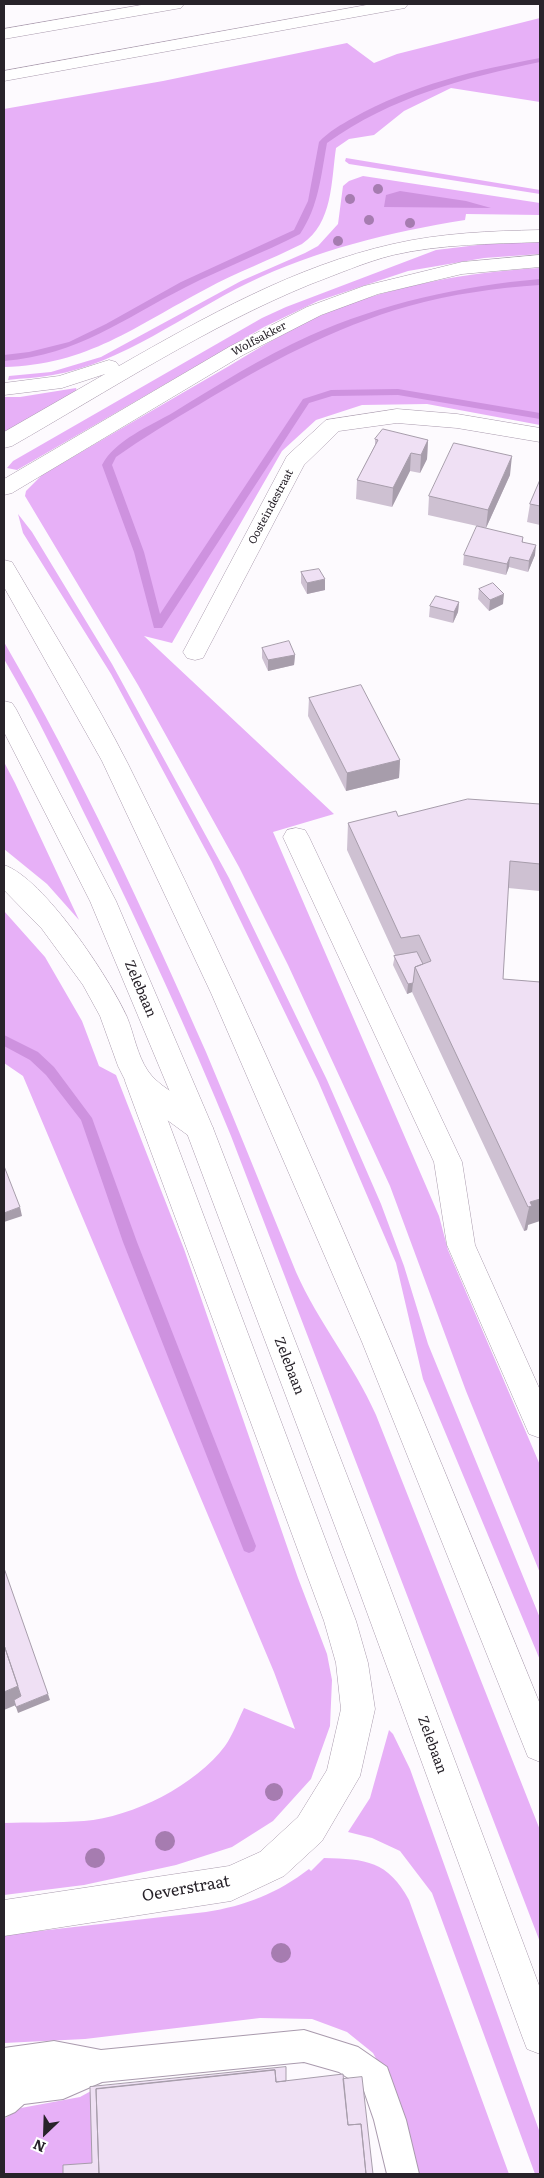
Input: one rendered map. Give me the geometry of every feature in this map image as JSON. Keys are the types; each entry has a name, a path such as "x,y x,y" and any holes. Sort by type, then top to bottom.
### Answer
{"main road":[{"path":"4,34 175,4"},
{"path":"4,76 399,4"},
{"path":"4,441 200,328 278,289 356,261 400,248 445,242 540,236"},
{"path":"4,389 62,382 95,372 143,349 258,284 291,272 356,261"},
{"name":"Wolfsakker","path":"4,488 236,351 314,311 371,290 462,268 540,261"},
{"name":"Oosteindestraat","path":"195,652 295,461 333,425 397,416 457,422 540,435"},
{"path":"4,567 114,760 224,993 377,1342 540,1745"},
{"name":"Zelebaan","path":"4,710 103,901 199,1128 365,1565 540,2036"},
{"path":"296,837 448,1162 461,1245 540,1424"},
{"name":"Oeverstraat","path":"4,875 32,900 78,959 112,1015 139,1080 340,1621 352,1663 358,1709 343,1776 310,1829 272,1864 231,1883 4,1918"},
{"path":"139,1080 199,1128"}],"lane":[{"path":"4,2064 54,2057 101,2066 304,2046 347,2058 376,2078 390,2120 403,2174"},
{"path":"4,2101 16,2089 63,2082 101,2066"}],"shaded area":[{"path":"540,18 540,102 451,88 404,111 374,135 349,139 336,148 329,201 325,213 320,225 302,244 218,283 110,341 86,351 34,365 4,367 4,109 163,81 347,43 374,63 397,54"},
{"path":"346,158 540,190 540,194 349,164 345,161"},
{"path":"363,176 540,203 540,215 466,214 465,220 409,230 327,252 274,271 248,283 153,336 103,360 53,375 8,380 9,376 51,372 101,357 241,281 318,246 338,224 343,186 349,181"},
{"path":"400,191 466,201 491,208 384,207 386,195"},
{"path":"540,242 540,254 484,258 408,271 318,301 264,327 17,470 7,468 13,461 262,318 286,307 436,250 486,244"},
{"path":"540,268 540,425 427,404 362,405 316,420 282,451 172,643 144,636 334,814 273,832 439,1216 448,1250 540,1465 540,1573 466,1391 390,1186 288,965 239,867 138,685 25,496 26,491 42,475 278,337 316,318 380,294 406,287 487,273"},
{"path":"76,388 77,392 4,433 4,397 20,397"},
{"path":"18,514 32,532 112,664 229,878 327,1080 381,1204 404,1266 428,1344 540,1618 540,1660 423,1379 396,1263 318,1081 212,862 111,674 23,533"},
{"path":"4,642 59,742 111,844 206,1052 296,1272 376,1415 540,1830 540,1942 231,1136 182,1021 130,908 50,745 4,659"},
{"path":"4,762 79,920 47,884 4,849"},
{"path":"4,911 45,957 82,1021 99,1066 116,1075 184,1249 298,1578 327,1654 332,1680 330,1726 311,1779 273,1821 232,1847 176,1865 84,1885 4,1895 4,1823 74,1822 103,1818 123,1813 162,1797 198,1774 213,1760 228,1742 244,1708 295,1729 274,1672 23,1076 4,1063"},
{"path":"389,1730 393,1734 410,1769 540,2133 540,2174 535,2174 432,1893 400,1851 372,1838 348,1832 370,1798"},
{"path":"324,1858 364,1861 374,1865 393,1877 409,1900 509,2174 415,2174 391,2087 373,2053 347,2032 312,2019 260,2018 85,2039 4,2043 4,1935 206,1912 234,1906 273,1892 309,1869 311,1871"},
{"path":"91,2091 94,2166 65,2174 4,2174 4,2119 21,2108 80,2097"}],"building":[{"path":"383,429 428,440 421,455 411,453 393,488 357,480 378,440 375,439"},
{"path":"454,443 512,456 488,510 429,496"},
{"path":"540,480 540,506 530,504"},
{"path":"477,526 523,537 522,542 536,545 529,561 510,557 507,564 464,555"},
{"path":"319,569 325,579 307,583 301,572"},
{"path":"493,583 504,594 490,600 479,589"},
{"path":"436,596 459,602 454,612 430,606"},
{"path":"289,641 295,655 268,660 262,648"},
{"path":"361,685 400,760 347,773 309,698"},
{"path":"468,799 540,804 540,864 510,861 503,979 540,982 540,1199 530,1202 532,1206 528,1207 415,967 431,961 419,935 401,938 348,823 396,811 398,816"},
{"path":"417,952 423,964 415,967 413,983 408,984 394,956"},
{"path":"4,1166 20,1207 4,1213"},
{"path":"4,1568 48,1694 16,1707 14,1700 21,1696 4,1645"},
{"path":"4,1645 18,1686 4,1692"},
{"path":"286,2067 286,2081 276,2082 275,2070 96,2089 99,2174 63,2174 63,2165 92,2163 90,2087"},
{"path":"275,2070 276,2082 343,2074 348,2125 361,2124 366,2174 99,2174 96,2089"},
{"path":"362,2077 373,2174 366,2174 361,2124 348,2125 343,2079"}],"waterway":[{"path":"4,358 51,350 91,336 169,292 297,232 312,201 323,142 346,125 372,111 426,88 455,79 540,60"},
{"path":"540,282 473,289 407,304 375,313 312,338 245,373 135,439 112,455 107,465 139,552 158,625 306,401 331,393 398,392 540,416"},
{"path":"4,1040 34,1056 50,1071 86,1118 130,1242 249,1546"}]}
